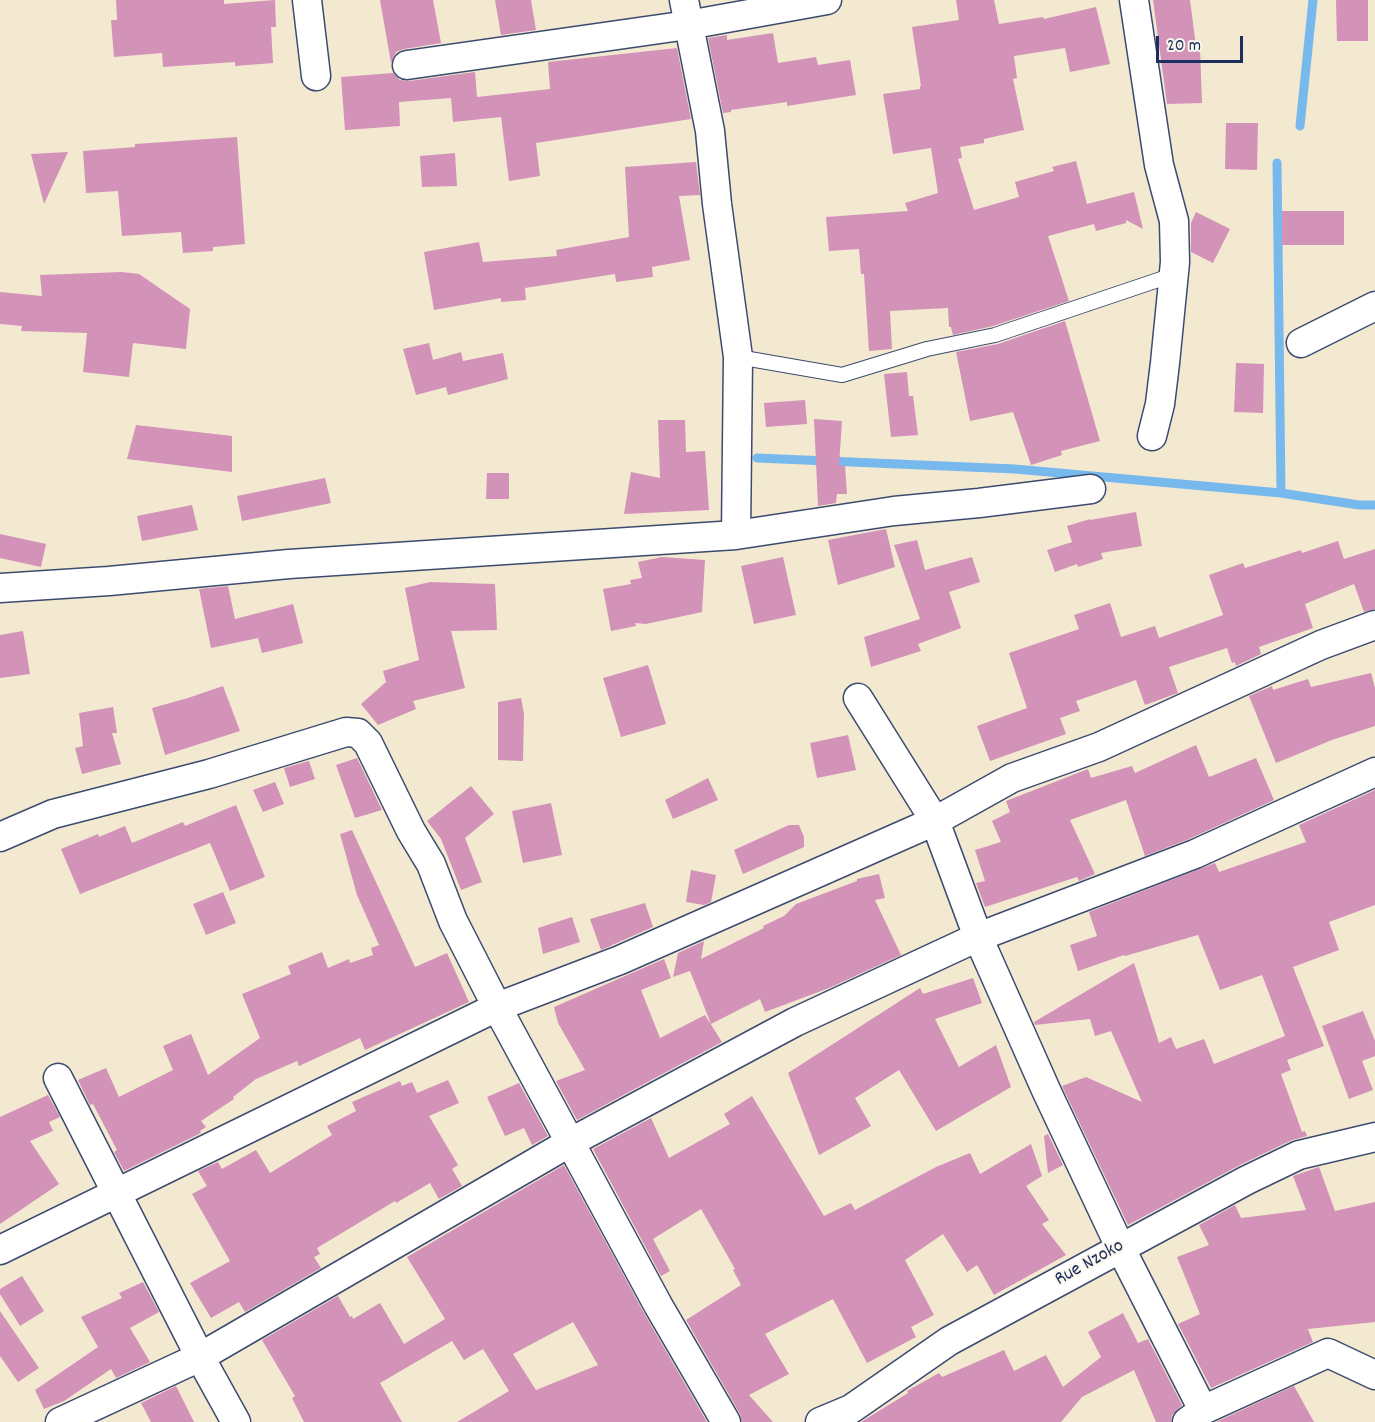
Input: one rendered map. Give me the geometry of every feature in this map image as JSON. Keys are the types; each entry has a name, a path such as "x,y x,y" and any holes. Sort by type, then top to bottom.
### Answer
{"street":[{"path":"307,0 316,76"},
{"path":"406,65 686,13 827,0"},
{"path":"1134,0 1160,165 1174,221 1173,274 1160,404 1152,436"},
{"path":"686,13 710,131 717,204 738,357 736,536"},
{"path":"1301,343 1375,306"},
{"path":"0,588 109,581 289,564 736,536 894,511 1091,489"},
{"path":"0,1250 497,1007 620,960 935,821 1012,778 1099,747 1321,645 1375,625"},
{"path":"858,698 935,821 978,937 1046,1090 1120,1247 1194,1418 1328,1353 1375,1375"},
{"path":"0,837 53,814 208,774 346,732 358,733 368,743 411,831 431,864 453,921 569,1143 658,1305 726,1422"},
{"path":"60,1422 200,1357 569,1143 795,1022 978,937 1195,854 1375,772"},
{"path":"58,1078 200,1357 236,1422"},
{"name":"Rue Nzoko","path":"820,1422 851,1409 949,1341 1247,1180 1299,1155 1375,1137"}],"lane":[{"path":"738,357 842,375 927,349 995,334 1173,274"}],"building":[{"path":"116,0 224,0 224,4 275,0 276,27 271,27 273,63 235,66 235,62 163,67 162,53 114,57 111,20 117,20"},
{"path":"380,0 433,0 441,43 396,52 391,63"},
{"path":"495,0 531,0 536,30 501,35"},
{"path":"956,0 994,0 999,24 1043,17 1044,19 1096,7 1110,64 1070,72 1065,48 1014,56 1017,78 1013,79 1024,130 984,139 984,143 960,147 962,158 958,159 974,210 1019,197 1015,182 1054,171 1052,167 1076,161 1087,204 1134,192 1143,229 1126,220 1126,223 1096,231 1094,224 1048,236 1069,301 993,326 953,335 949,327 948,308 890,311 892,349 869,351 864,274 861,274 859,249 829,251 826,217 908,211 905,203 938,193 931,148 893,154 883,94 920,89 912,27 959,20"},
{"path":"1153,0 1190,0 1196,46 1200,46 1202,103 1167,104"},
{"path":"1336,0 1368,0 1368,41 1337,41"},
{"path":"773,33 778,63 816,57 818,65 850,60 856,95 787,106 787,102 723,113 708,38 727,35 727,40"},
{"path":"677,48 691,119 536,143 540,176 509,181 501,117 453,122 451,98 399,102 400,126 345,130 341,77 393,73 400,80 409,81 475,72 477,97 550,89 548,62"},
{"path":"1226,123 1258,123 1257,170 1225,169"},
{"path":"237,137 245,244 213,247 213,251 183,253 181,232 122,236 118,191 86,193 83,151 135,147 135,144"},
{"path":"68,152 44,204 31,154"},
{"path":"455,153 457,186 422,187 420,156"},
{"path":"696,162 700,195 679,196 690,260 652,267 653,277 616,282 615,274 525,288 526,300 501,302 501,298 434,310 424,252 479,242 483,262 557,256 556,250 629,237 625,167"},
{"path":"1282,211 1344,211 1344,245 1282,245"},
{"path":"1196,212 1230,229 1213,263 1191,252 1191,223"},
{"path":"122,272 139,274 190,309 186,349 133,343 129,377 83,372 87,333 21,331 22,326 0,324 0,292 42,296 40,275"},
{"path":"1065,321 1100,441 1061,451 1062,455 1031,465 1013,412 970,421 956,352 998,344"},
{"path":"429,343 433,360 461,352 463,361 503,353 508,379 448,395 446,387 416,395 403,349"},
{"path":"1236,363 1264,364 1263,413 1234,412"},
{"path":"907,372 909,396 913,396 918,435 891,437 884,374"},
{"path":"805,400 807,424 766,427 764,403"},
{"path":"814,419 842,421 839,466 845,465 847,494 837,494 836,503 818,506"},
{"path":"658,420 685,420 686,452 705,451 709,510 624,514 631,472 660,478"},
{"path":"136,425 232,436 232,472 127,459"},
{"path":"487,473 509,473 509,499 486,499"},
{"path":"325,478 331,503 242,521 237,496"},
{"path":"192,505 198,530 142,541 137,516"},
{"path":"1136,512 1142,546 1101,553 1103,559 1078,567 1077,564 1055,572 1047,550 1072,542 1067,526 1090,519"},
{"path":"886,529 895,567 838,585 828,540"},
{"path":"0,534 46,544 41,567 0,558"},
{"path":"917,540 925,570 972,557 980,582 949,592 961,628 918,644 921,651 871,667 864,637 920,619 894,545"},
{"path":"1338,541 1344,559 1375,549 1375,609 1364,612 1354,584 1305,604 1313,628 1259,647 1261,654 1236,666 1235,662 1232,663 1227,648 1169,667 1178,693 1145,705 1136,680 1076,701 1080,711 1060,718 1066,734 990,761 977,726 1027,708 1009,653 1079,629 1074,615 1110,603 1121,637 1155,626 1159,638 1223,615 1209,575 1243,563 1245,568"},
{"path":"662,557 705,560 702,612 646,624 635,623 636,626 611,631 603,589 631,584 630,580 642,578 638,562"},
{"path":"783,557 796,615 754,624 741,566"},
{"path":"430,582 495,584 497,630 451,631 465,688 413,701 416,709 378,725 361,704 386,682 383,671 419,660 405,588"},
{"path":"228,586 235,619 293,604 303,643 262,653 258,638 211,648 199,589"},
{"path":"23,631 30,674 0,678 0,635"},
{"path":"648,665 666,724 621,737 603,678"},
{"path":"1371,673 1375,688 1375,726 1332,740 1276,763 1249,696 1272,686 1273,690 1308,679 1311,687"},
{"path":"223,686 240,731 165,755 152,708"},
{"path":"521,698 524,714 523,761 498,760 498,702"},
{"path":"113,707 117,733 112,733 121,764 82,774 75,748 83,746 79,713"},
{"path":"848,735 856,770 817,778 810,743"},
{"path":"1196,745 1209,777 1256,758 1274,800 1189,839 1145,856 1126,800 1070,820 1095,874 1079,881 1077,877 985,907 976,883 985,881 975,850 1001,842 992,821 1010,812 1006,801 1088,769 1091,778 1132,766 1135,773"},
{"path":"357,758 382,810 355,818 336,765"},
{"path":"309,761 315,779 290,787 284,768"},
{"path":"708,778 718,800 673,819 665,800"},
{"path":"275,782 284,804 263,812 253,790"},
{"path":"471,786 494,814 465,838 482,882 461,890 441,839 427,821"},
{"path":"1375,790 1375,905 1329,922 1339,950 1293,967 1324,1046 1287,1060 1291,1070 1281,1074 1302,1132 1305,1131 1307,1136 1292,1140 1240,1165 1128,1225 1062,1086 1086,1077 1142,1102 1111,1031 1095,1036 1090,1019 1035,1025 1034,1022 1134,963 1159,1043 1171,1037 1176,1049 1204,1039 1214,1064 1285,1036 1262,975 1220,990 1198,935 1124,955 1078,971 1070,945 1097,936 1089,912 1215,863 1219,872 1306,842 1299,825"},
{"path":"551,803 562,855 523,863 512,811"},
{"path":"236,805 265,877 230,891 210,843 80,894 61,849 125,826 132,843 183,822 185,826"},
{"path":"789,825 799,825 804,837 804,847 743,874 734,850"},
{"path":"352,830 415,967 447,953 469,1002 365,1050 360,1038 299,1066 297,1061 256,1079 233,1097 234,1099 201,1121 206,1127 200,1131 201,1133 124,1171 114,1152 117,1150 78,1080 106,1068 119,1097 173,1070 163,1046 191,1034 208,1075 260,1038 242,994 291,974 288,966 322,952 328,968 349,959 350,963 373,955 371,948 379,945 357,895 340,834"},
{"path":"691,870 716,875 711,902 704,905 686,902"},
{"path":"879,874 885,898 875,900 901,955 829,988 765,1012 760,999 711,1024 690,971 673,977 678,953 704,941 701,959 764,928 763,926 784,916 796,904 857,881 857,879"},
{"path":"223,892 236,923 206,935 193,904"},
{"path":"645,903 653,927 601,950 590,919"},
{"path":"572,917 580,942 543,954 538,928"},
{"path":"664,959 671,978 641,990 660,1038 705,1015 722,1042 577,1120 556,1081 585,1070 558,1023 554,1007"},
{"path":"973,978 982,1003 935,1019 959,1067 996,1045 1011,1087 936,1131 899,1070 855,1098 871,1126 819,1155 788,1073 920,988 923,994"},
{"path":"1363,1011 1375,1041 1375,1056 1362,1061 1373,1090 1349,1099 1322,1026"},
{"path":"448,1080 459,1103 429,1116 458,1165 452,1169 462,1186 439,1199 430,1183 396,1203 395,1201 317,1248 320,1254 314,1257 321,1268 245,1312 239,1302 211,1318 190,1283 230,1261 192,1194 207,1186 198,1171 218,1162 222,1169 256,1150 270,1173 332,1135 327,1126 356,1111 352,1102 400,1081 402,1086 412,1082 417,1093"},
{"path":"519,1083 548,1136 532,1145 524,1128 505,1136 487,1097"},
{"path":"48,1095 60,1117 49,1122 53,1131 30,1141 59,1184 0,1224 0,1117"},
{"path":"752,1096 824,1216 851,1203 855,1210 936,1167 970,1153 980,1174 1031,1144 1042,1176 1026,1186 1049,1220 1042,1224 1066,1255 994,1295 977,1265 967,1272 943,1234 905,1260 934,1315 911,1327 916,1337 867,1363 833,1299 765,1334 789,1374 749,1395 773,1422 742,1422 740,1414 686,1320 741,1285 733,1270 735,1269 701,1209 653,1239 670,1271 661,1276 593,1149 651,1118 669,1158 730,1124 724,1114"},
{"path":"1048,1134 1063,1165 1048,1173 1044,1136"},
{"path":"564,1165 644,1313 707,1422 457,1422 509,1391 483,1349 464,1360 452,1341 380,1383 402,1422 304,1422 292,1398 295,1396 262,1340 338,1296 353,1319 380,1303 404,1344 445,1319 407,1257","holes":["573,1322 598,1365 536,1390 513,1354"]},
{"path":"1319,1167 1335,1211 1375,1202 1375,1322 1308,1329 1313,1342 1211,1388 1178,1324 1200,1314 1177,1257 1209,1245 1199,1225 1235,1205 1241,1218 1306,1210 1293,1176"},
{"path":"22,1276 44,1311 20,1326 0,1294 0,1289"},
{"path":"143,1282 159,1312 130,1328 150,1362 116,1378 111,1369 64,1401 44,1409 35,1390 98,1347 81,1317 122,1298 119,1293"},
{"path":"0,1311 39,1368 18,1382 0,1356"},
{"path":"1123,1313 1138,1343 1148,1339 1182,1405 1172,1415 1171,1422 1156,1422 1134,1370 1082,1397 1061,1422 861,1422 939,1373 942,1377 1004,1350 1014,1371 1046,1355 1063,1387 1101,1357 1088,1332"},
{"path":"176,1386 194,1422 151,1422 141,1403"},
{"path":"1294,1386 1314,1422 1216,1422"}],"waterway":[{"path":"1300,126 1313,0"},
{"path":"1277,163 1281,493"},
{"path":"757,458 1015,469 1281,493 1359,505 1375,505"}]}
